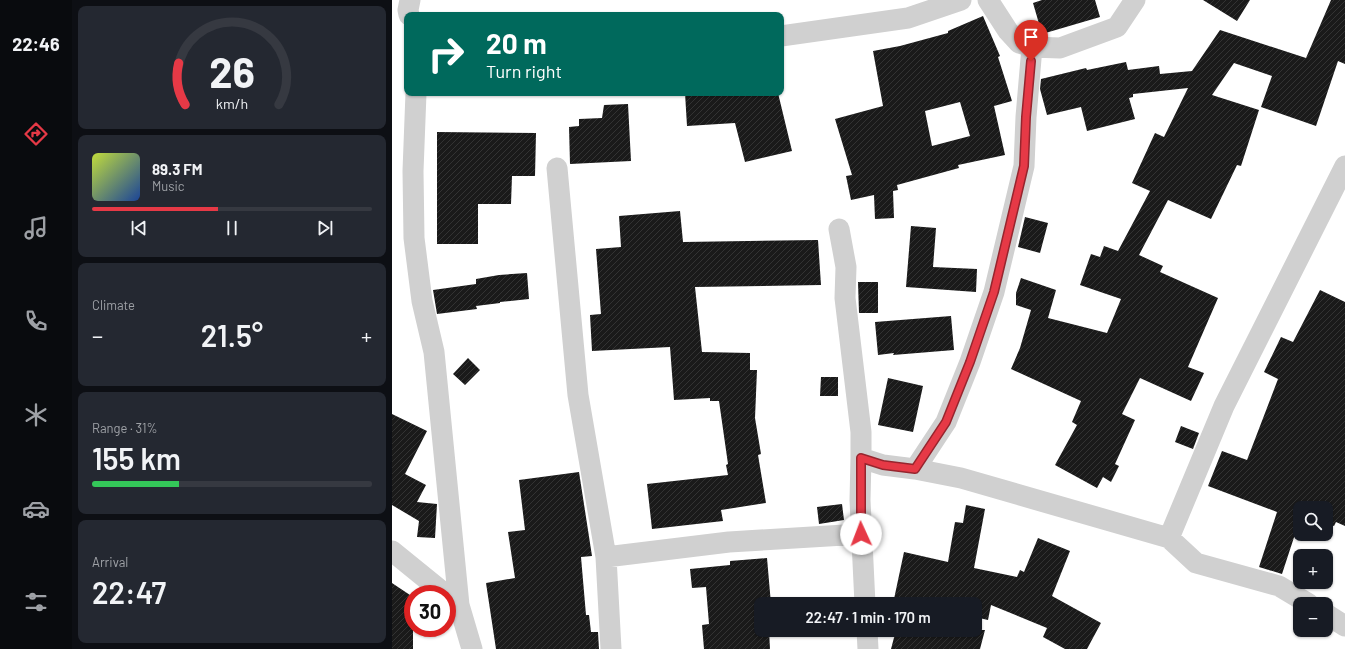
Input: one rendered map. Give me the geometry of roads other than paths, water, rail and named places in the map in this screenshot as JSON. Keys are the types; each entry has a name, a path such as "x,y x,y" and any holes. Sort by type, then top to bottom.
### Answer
{"street":[{"path":"408,12 410,0"},
{"path":"784,36 908,18 961,0"},
{"path":"988,0 1008,30 1019,42 1032,47 1060,48 1117,27 1135,0"},
{"path":"915,469 946,422 970,362 994,292 1024,166 1026,117 1032,47"},
{"path":"416,96 413,171 414,238 422,302 434,352 449,585"},
{"path":"1169,538 1224,406 1345,166"},
{"path":"557,168 578,395 606,557 611,649"},
{"path":"839,229 846,267 845,298 860,432 861,534 865,597"},
{"path":"861,458 883,465 915,469 961,478 1169,538 1196,563 1279,586 1297,597"},
{"path":"606,557 729,542 861,534"},
{"path":"392,551 434,585"},
{"path":"456,612 472,649"},
{"path":"1333,618 1345,626"},
{"path":"867,637 868,649"}]}
